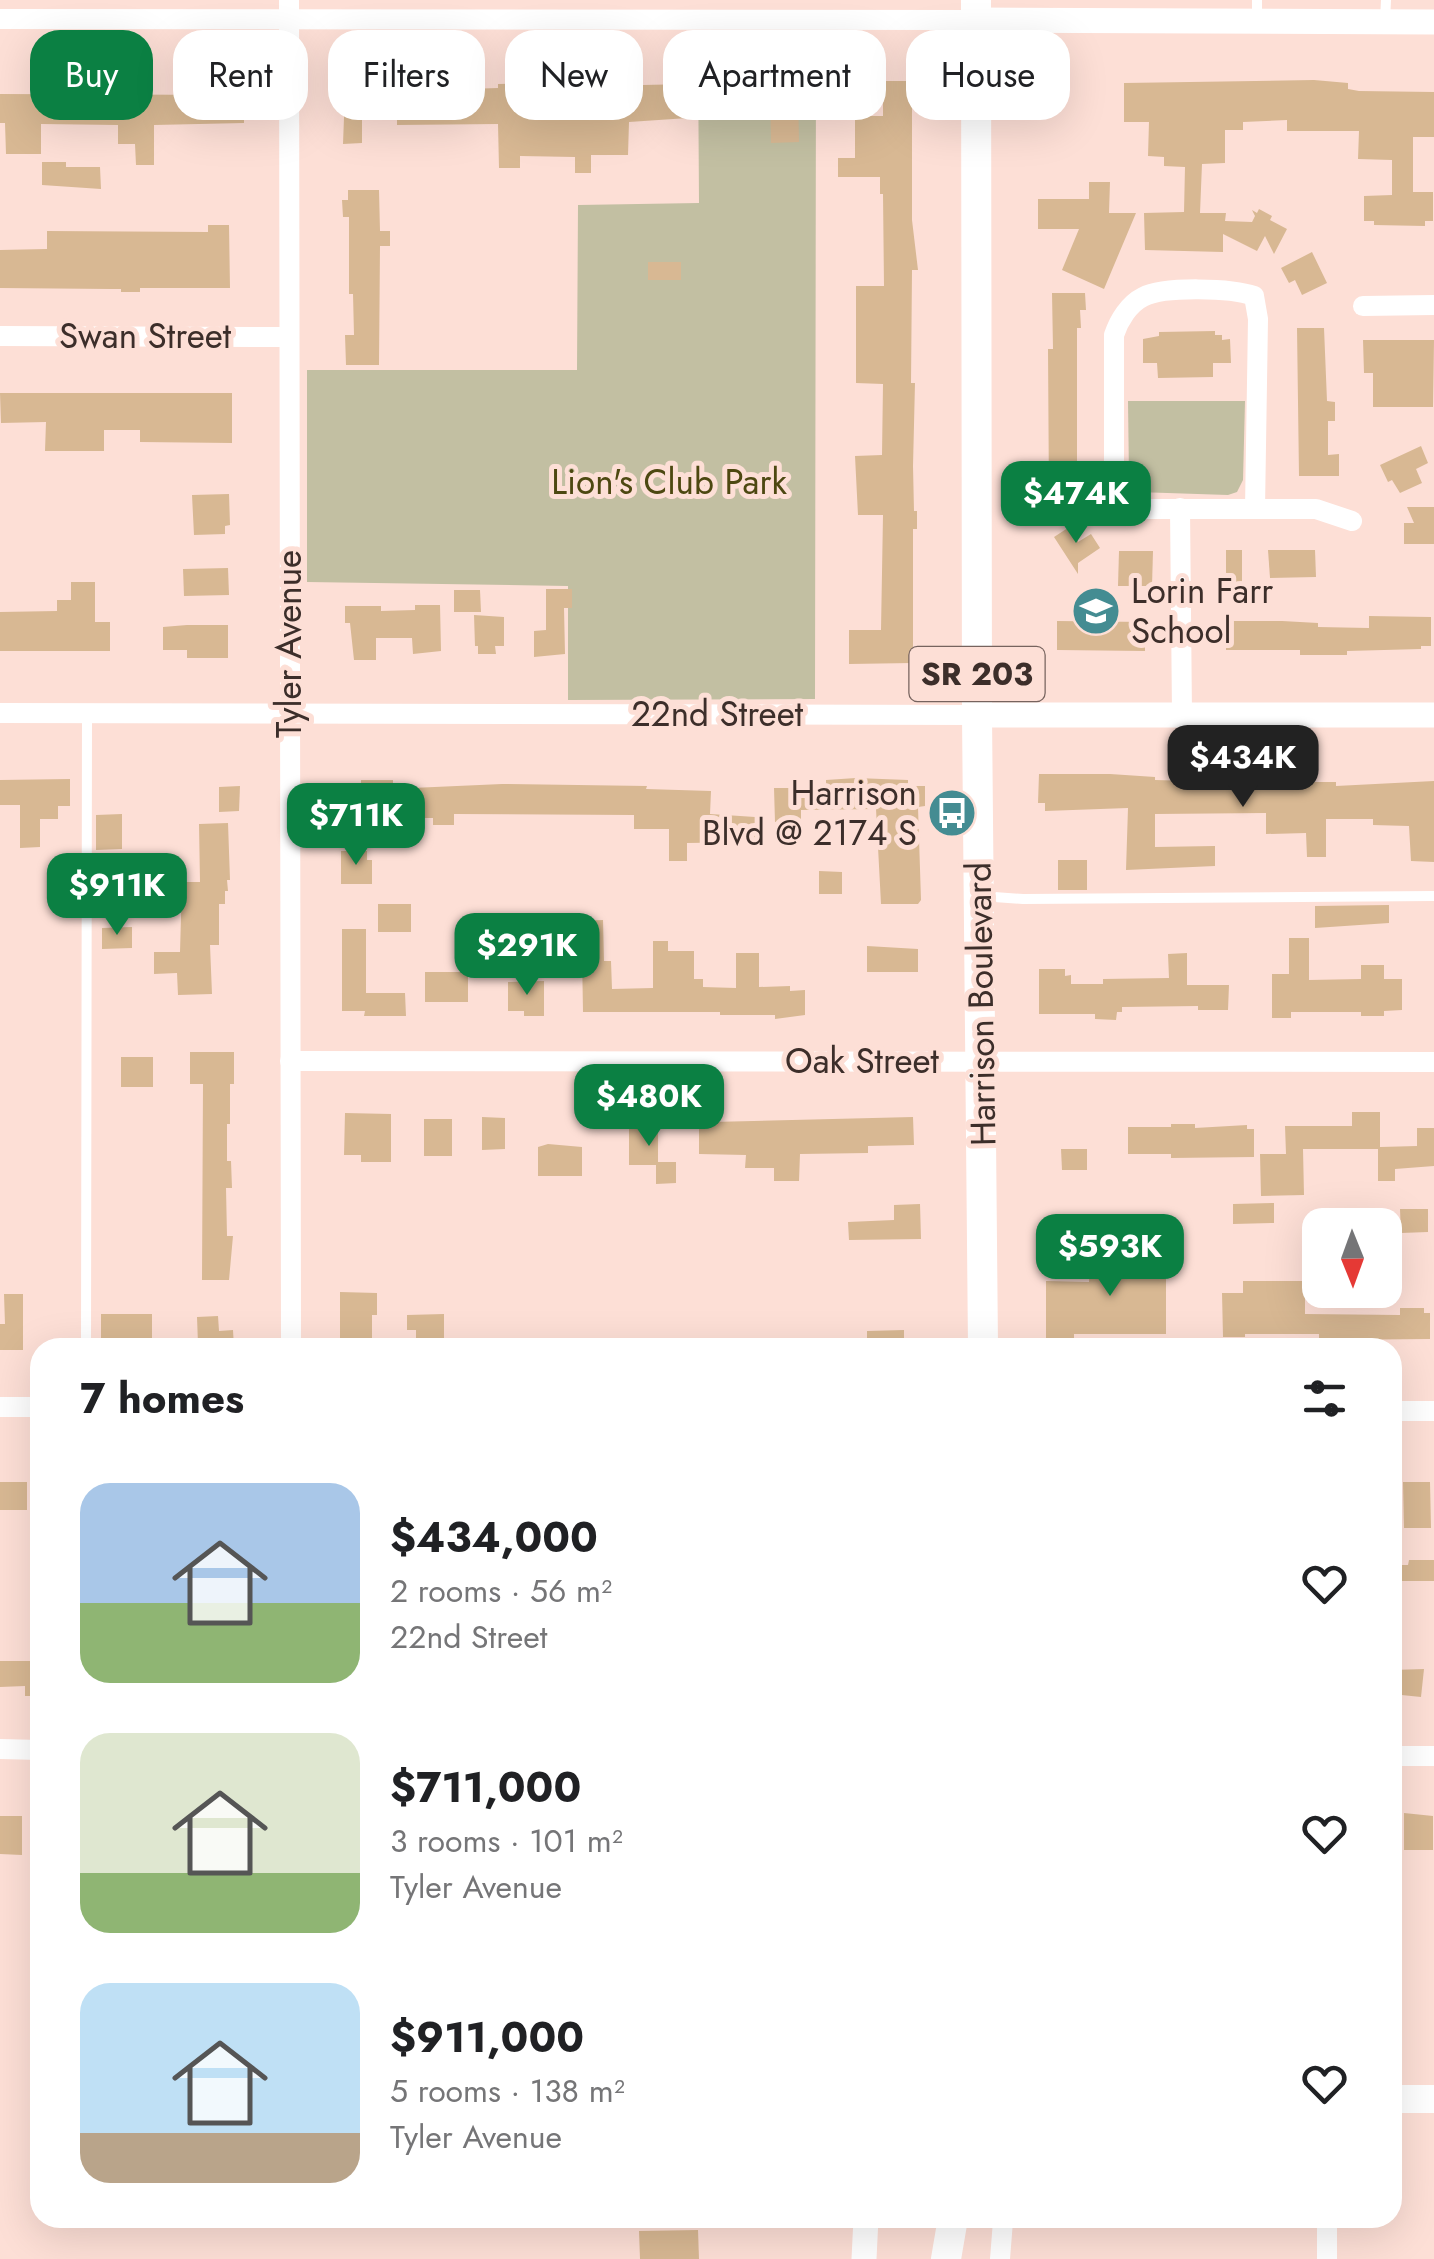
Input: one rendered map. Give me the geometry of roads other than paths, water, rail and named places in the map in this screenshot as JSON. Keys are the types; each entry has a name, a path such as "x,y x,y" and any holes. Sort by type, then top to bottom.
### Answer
{"main road":[{"name":"Harrison Boulevard","path":"976,10 983,1338"},
{"path":"1402,2099 1434,2099"},
{"path":"946,2259 951,2228"}],"street":[{"path":"0,19 93,10 976,10 1386,11 1434,22"},
{"name":"Tyler Avenue","path":"289,10 291,1338"},
{"path":"1255,508 1258,319 1254,296 1237,289 1153,293 1138,299 1119,321 1114,334 1115,497 1125,507 1134,509 1316,510 1352,521"},
{"path":"1363,306 1434,305"},
{"name":"Swan Street","path":"0,336 289,337"},
{"path":"1180,508 1182,716"},
{"name":"22nd Street","path":"0,713 1434,715"},
{"name":"Oak Street","path":"290,1061 1434,1062"},
{"path":"0,1407 30,1407"},
{"path":"1402,1411 1434,1411"},
{"path":"0,1750 30,1750"},
{"path":"1402,1756 1434,1756"},
{"path":"864,2259 866,2228"},
{"path":"1000,2259 1002,2228"},
{"path":"1327,2228 1327,2259"}],"lane":[{"path":"86,1338 88,713"},
{"path":"980,896 1434,896"}],"place":[{"name":"Lorin Farr School","path":"1096,611"},
{"name":"Harrison Blvd @ 2174 S","path":"952,813"}],"park label":[{"name":"Lion's Club Park","path":"669,482"}]}
